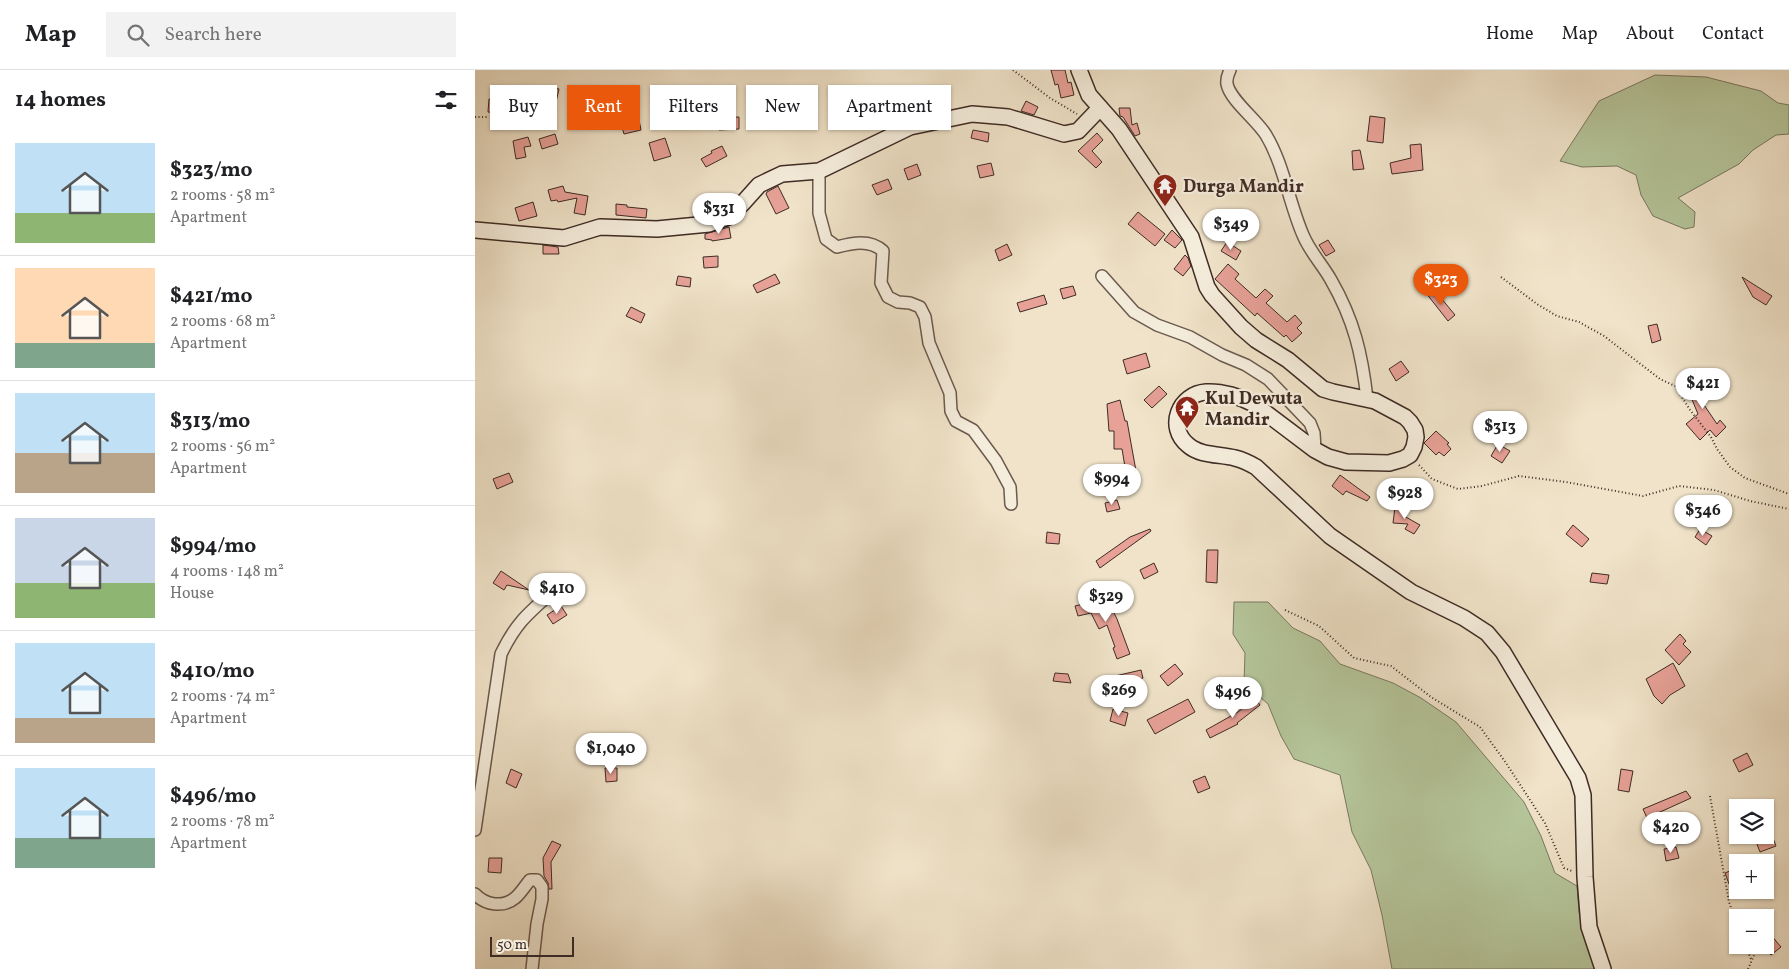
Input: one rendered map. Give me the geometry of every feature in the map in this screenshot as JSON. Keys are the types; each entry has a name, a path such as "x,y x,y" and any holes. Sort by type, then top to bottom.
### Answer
{"main road":[{"path":"1079,70 1097,112 1119,129 1191,238 1207,287 1212,295 1246,331 1288,360 1323,389 1367,399 1391,409 1411,422 1416,437 1414,447 1409,455 1389,463 1365,464 1346,462 1328,457 1315,450 1254,404 1243,398 1207,392 1198,394 1188,400 1178,412 1176,421 1177,431 1193,449 1236,458 1256,467 1330,536 1411,592 1464,618 1487,633 1503,652 1578,778 1583,795 1585,877 1589,926 1603,969"},
{"path":"475,230 563,238 600,227 657,229 709,224 728,217 759,185 782,174 819,171 910,127 972,114 1008,116 1064,134 1079,131 1097,112"}],"street":[{"path":"1230,70 1227,77 1227,85 1233,97 1266,135 1274,152 1309,250 1345,305 1354,328 1367,399"},
{"path":"819,171 819,213 826,240 837,247 865,243 878,245 883,250 881,283 888,297 898,302 910,303 920,307 925,316 929,343 950,393 951,411 956,421 973,430 996,461 1009,487 1011,504"},
{"path":"1101,276 1135,312 1157,325 1190,337 1222,355 1246,365 1268,379 1310,422 1314,433 1315,450"},
{"path":"475,830 501,654 511,634 525,616 551,594"},
{"path":"475,894 494,905 508,903 516,898 530,880 537,880 542,887 542,899 537,924 533,969"}],"path":[{"path":"1013,70 1075,113 1097,112"},
{"path":"475,117 489,117"},
{"path":"1501,277 1537,304 1557,316 1579,322 1604,336 1660,379 1675,386 1730,467 1745,478 1789,494"},
{"path":"1409,455 1432,479 1458,489 1482,486 1519,476 1566,482 1643,496 1679,486 1705,489 1789,509"},
{"path":"1285,610 1319,626 1354,658 1391,666 1431,697 1480,727 1545,823 1564,868 1585,877"},
{"path":"1711,796 1731,909"},
{"path":"1749,954 1751,960"},
{"path":"1749,969 1754,954"}],"green space":[{"path":"1655,75 1706,77 1761,91 1778,103 1789,105 1789,134 1776,135 1753,150 1739,164 1678,198 1695,212 1694,227 1685,229 1653,216 1641,195 1636,175 1617,166 1582,167 1560,161 1599,101"},
{"path":"1234,602 1268,602 1293,628 1320,641 1340,664 1393,683 1421,698 1456,722 1524,802 1541,836 1555,873 1577,886 1579,912 1595,969 1392,969 1371,870 1352,832 1340,775 1294,759 1281,736 1268,704 1244,683 1245,653 1233,634"}],"building":[{"path":"1051,70 1065,70 1068,83 1071,82 1074,95 1061,98 1058,84 1055,85"},
{"path":"489,99 490,99 490,112 488,112"},
{"path":"1026,101 1038,107 1034,115 1021,111"},
{"path":"1119,108 1130,108 1132,125 1137,123 1140,134 1135,136 1123,117 1120,116"},
{"path":"1370,116 1385,118 1383,143 1367,141"},
{"path":"736,117 739,117 739,129 736,129"},
{"path":"640,125 641,130 624,134 623,130 640,130"},
{"path":"973,130 989,133 988,142 971,138"},
{"path":"1097,133 1103,140 1092,151 1102,162 1096,168 1078,151"},
{"path":"555,134 558,144 542,149 539,139"},
{"path":"528,137 531,146 524,147 526,157 516,159 513,141"},
{"path":"665,138 671,156 654,161 649,143"},
{"path":"1421,144 1423,170 1392,174 1390,163 1411,158 1410,145"},
{"path":"722,146 727,156 706,167 701,159 712,153 711,151"},
{"path":"1360,150 1364,169 1353,170 1352,151"},
{"path":"991,163 994,175 980,178 977,166"},
{"path":"917,164 921,175 908,180 904,169"},
{"path":"888,179 892,189 877,195 872,185"},
{"path":"563,186 565,192 588,196 585,215 574,213 577,198 558,202 557,200 551,201 548,190"},
{"path":"778,186 789,208 776,214 766,194"},
{"path":"533,202 537,216 519,221 515,208"},
{"path":"616,204 647,209 646,218 616,215"},
{"path":"1138,212 1165,234 1155,246 1128,224"},
{"path":"729,227 731,238 712,241 705,239 705,234"},
{"path":"1172,230 1182,240 1175,248 1164,240"},
{"path":"1328,240 1335,251 1326,256 1319,245"},
{"path":"1227,242 1241,251 1236,260 1221,251"},
{"path":"1007,244 1012,255 999,261 995,250"},
{"path":"543,245 558,247 559,254 543,254"},
{"path":"1185,255 1191,266 1183,276 1174,269"},
{"path":"718,256 718,267 704,268 703,257"},
{"path":"1228,264 1239,274 1235,279 1256,298 1265,289 1273,296 1266,303 1287,322 1295,315 1302,323 1297,328 1302,333 1292,342 1286,335 1284,337 1257,313 1255,316 1215,279"},
{"path":"775,274 780,283 757,293 753,285"},
{"path":"678,276 691,278 690,287 676,285"},
{"path":"1742,277 1772,296 1766,305 1753,297"},
{"path":"1073,286 1076,295 1063,299 1060,289"},
{"path":"1422,288 1441,298 1455,315 1448,321"},
{"path":"1044,295 1047,304 1020,312 1017,303"},
{"path":"631,307 645,314 641,323 626,316"},
{"path":"1657,324 1661,340 1652,343 1648,326"},
{"path":"1146,353 1150,367 1127,374 1123,360"},
{"path":"1401,361 1409,372 1396,381 1389,369"},
{"path":"1709,378 1714,393 1700,399 1717,424 1720,420 1726,427 1716,437 1710,430 1700,440 1686,424 1698,414 1686,385 1700,379 1701,381"},
{"path":"1159,386 1167,394 1152,408 1144,400"},
{"path":"1120,400 1125,421 1127,421 1136,471 1126,473 1122,449 1114,449 1114,431 1109,431 1107,404"},
{"path":"1436,431 1449,443 1447,444 1451,449 1444,456 1439,452 1436,455 1424,443"},
{"path":"1498,444 1510,451 1502,463 1491,456"},
{"path":"509,473 513,482 497,489 493,479"},
{"path":"1340,475 1370,497 1367,501 1346,491 1343,495 1332,486"},
{"path":"1117,500 1120,509 1107,512 1105,503"},
{"path":"1395,507 1405,508 1404,516 1420,525 1414,534 1405,529 1408,524 1393,523"},
{"path":"1573,525 1589,539 1582,547 1566,534"},
{"path":"1150,529 1151,531 1100,568 1096,561 1130,537"},
{"path":"1700,529 1712,536 1706,545 1695,537"},
{"path":"1047,532 1060,534 1059,544 1046,543"},
{"path":"1207,550 1218,550 1217,583 1206,582"},
{"path":"1154,563 1158,572 1144,579 1140,570"},
{"path":"501,571 529,590 507,585 504,590 493,583"},
{"path":"1592,573 1609,575 1607,584 1590,582"},
{"path":"1106,597 1117,619 1130,654 1117,659 1107,625 1099,629 1091,613 1078,616 1075,606"},
{"path":"561,606 567,615 553,624 547,615"},
{"path":"1680,634 1686,641 1683,644 1691,652 1679,665 1665,650"},
{"path":"1673,663 1685,686 1670,695 1662,704 1654,696 1646,679"},
{"path":"1175,664 1183,674 1168,686 1160,676"},
{"path":"1141,670 1143,678 1100,688 1098,680"},
{"path":"1055,673 1068,674 1071,683 1053,681"},
{"path":"1255,698 1260,705 1238,724 1210,738 1206,730 1238,712"},
{"path":"1188,699 1195,712 1155,734 1147,720"},
{"path":"1113,709 1128,713 1125,726 1110,721"},
{"path":"1747,753 1753,765 1739,772 1733,760"},
{"path":"605,768 617,768 617,781 606,782"},
{"path":"511,769 522,774 516,788 506,783"},
{"path":"1621,769 1633,771 1629,792 1618,790"},
{"path":"1205,776 1210,788 1198,793 1193,781"},
{"path":"1686,791 1691,798 1647,818 1643,809"},
{"path":"552,841 561,845 551,862 552,889 549,889 544,876 543,858"},
{"path":"1774,841 1776,846 1760,852 1757,844 1774,844"},
{"path":"1676,847 1679,858 1666,861 1664,849"},
{"path":"489,858 502,858 501,873 488,872"},
{"path":"1729,871 1729,884 1725,873"},
{"path":"1774,939 1781,947 1774,953"}],"place":[{"name":"Durga Mandir","path":"1165,207"},
{"name":"Kul Dewuta Mandir","path":"1187,429"}]}
